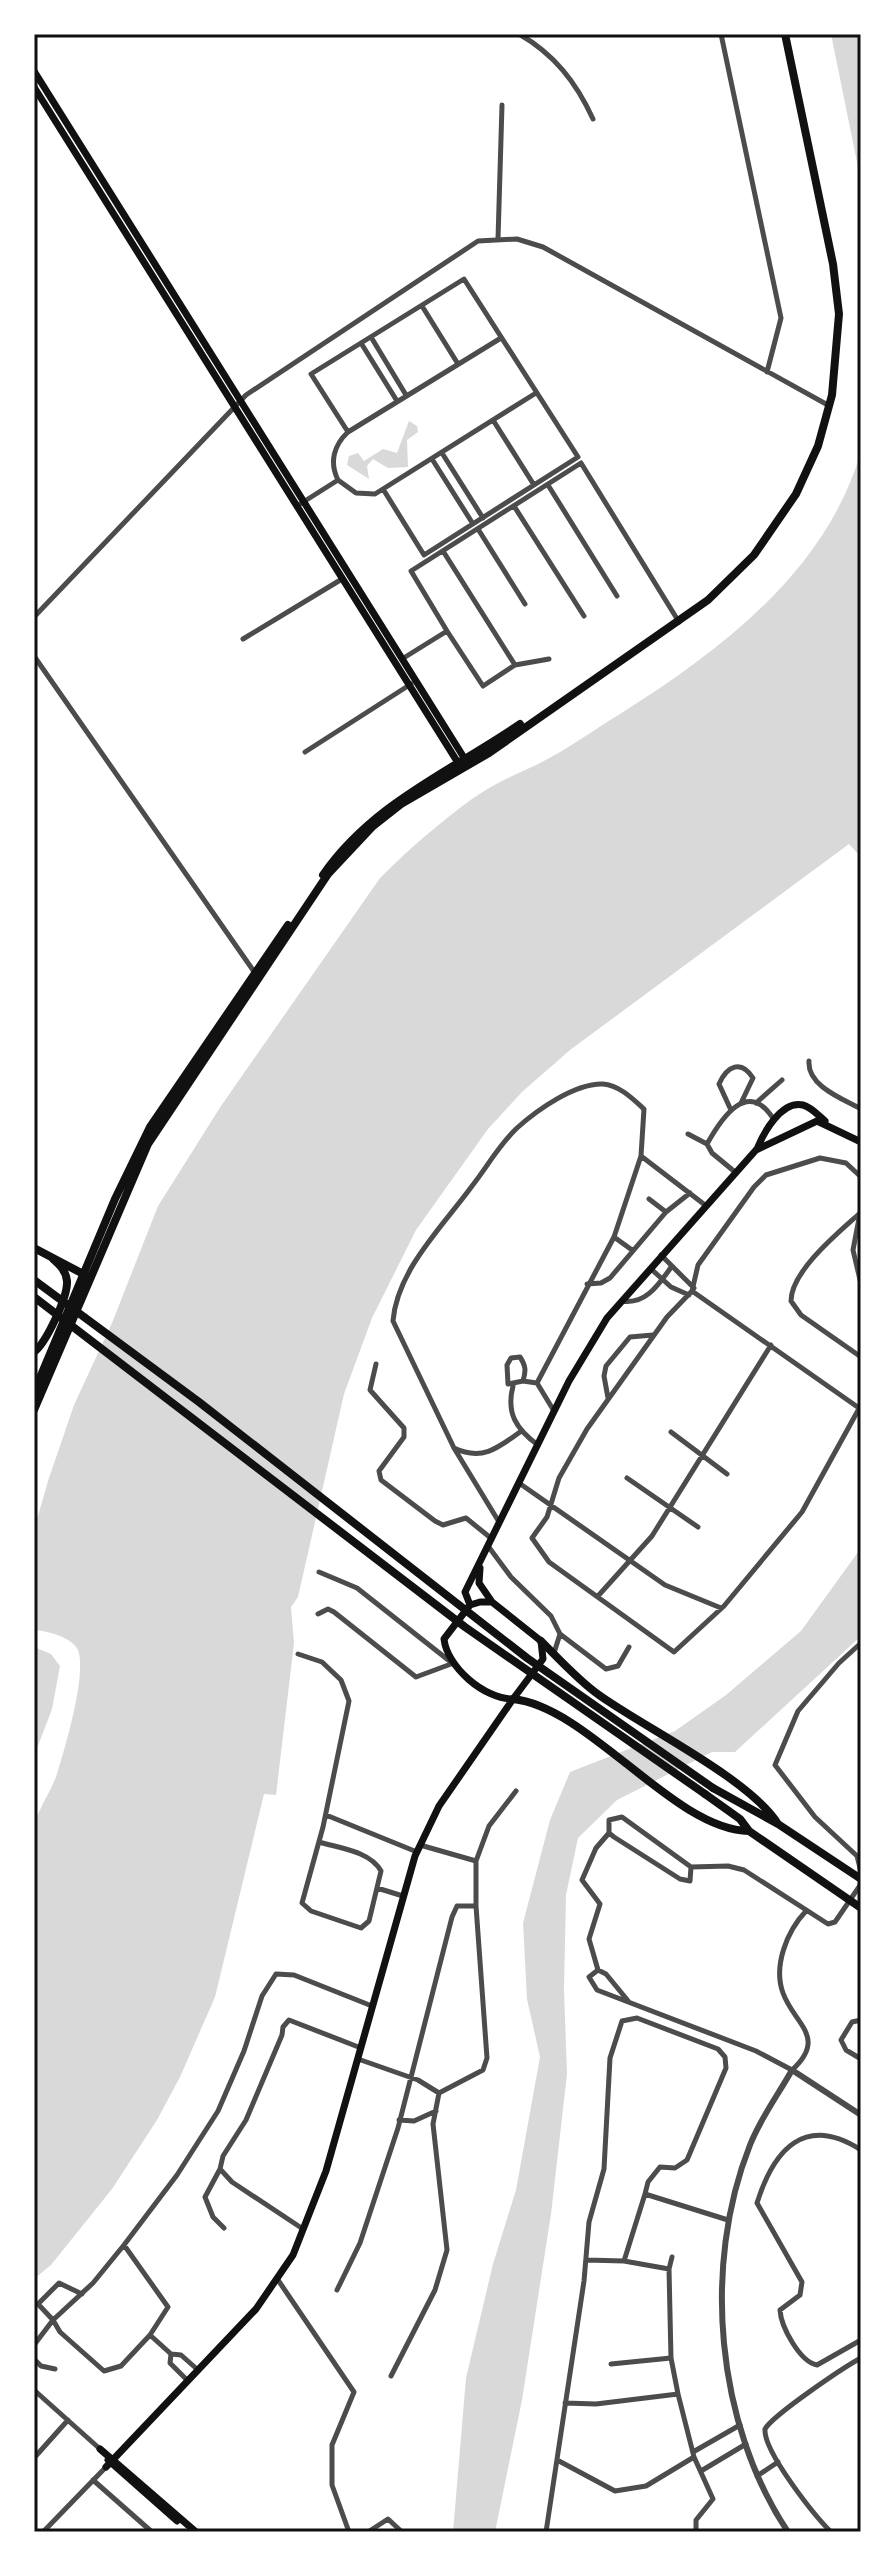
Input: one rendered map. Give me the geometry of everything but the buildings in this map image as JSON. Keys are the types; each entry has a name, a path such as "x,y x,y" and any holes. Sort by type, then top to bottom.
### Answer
{"main road":[{"path":"678,620 720,584 770,528 803,471 826,404 834,349 831,281 782,34"},
{"path":"34,1410 150,1127 344,847 397,800 464,765 678,620 732,579 782,518 814,457 835,382 839,326 835,277 782,34"},
{"path":"34,71 464,765"},
{"path":"34,87 237,402"},
{"path":"470,1605 465,1592 518,1483 585,1351 621,1301 756,1150 774,1121 793,1105 803,1105 861,1142"},
{"path":"756,1150 817,1121 830,1125"},
{"path":"34,1248 87,1276"},
{"path":"34,1352 46,1338 66,1291 66,1276 53,1259"},
{"path":"34,1392 87,1276"},
{"path":"34,1280 207,1407 520,1653 709,1791 749,1831 861,1908"},
{"path":"34,1297 465,1627 709,1791 778,1824 856,1872 861,1882"},
{"path":"482,1558 479,1583 492,1602 541,1641 596,1693 729,1779 771,1813 778,1824"},
{"path":"492,1602 470,1605 444,1639 452,1663 494,1696 534,1702 689,1808 730,1831 749,1831"},
{"path":"110,2463 256,2309 278,2280 305,2230 419,1849 444,1799 543,1659 541,1641"},
{"path":"100,2449 110,2463 189,2532"},
{"path":"110,2463 196,2532"}],"street":[{"path":"519,34 543,48 578,87 593,119"},
{"path":"721,34 781,318 767,372"},
{"path":"498,239 502,105"},
{"path":"34,617 237,402 478,241 517,239 543,247 826,404"},
{"path":"348,432 311,374 464,279 678,620"},
{"path":"422,306 458,364"},
{"path":"371,337 406,395"},
{"path":"501,338 348,432 337,442 334,456 338,480 356,493 368,495 383,489 536,393"},
{"path":"361,343 397,401"},
{"path":"493,420 534,485"},
{"path":"442,453 483,518"},
{"path":"432,459 525,604"},
{"path":"383,489 424,555 514,506 548,485 579,460"},
{"path":"549,659 515,665 483,686 411,571 443,551 483,518 579,460"},
{"path":"301,504 338,480"},
{"path":"548,485 617,596"},
{"path":"514,506 584,616"},
{"path":"443,551 515,665"},
{"path":"243,639 346,577"},
{"path":"398,661 447,631"},
{"path":"34,656 256,974"},
{"path":"305,752 412,684"},
{"path":"809,1061 812,1076 829,1091 861,1109"},
{"path":"730,1108 720,1094 719,1084 729,1069 739,1065 745,1067 753,1078 741,1103"},
{"path":"755,1103 782,1080"},
{"path":"499,1522 454,1448 393,1321 394,1306 403,1284 424,1250 514,1131 550,1105 592,1085 607,1084 644,1109 641,1156 614,1237 537,1383"},
{"path":"707,1144 730,1108 741,1103 755,1103 766,1110 774,1121"},
{"path":"688,1134 707,1144 712,1153 735,1172"},
{"path":"641,1156 705,1205"},
{"path":"650,1268 662,1279 692,1291 860,1406 802,1512 721,1608 674,1652 549,1562 536,1549 532,1538 551,1506 559,1478 609,1399 654,1335 692,1291 698,1265 711,1244 766,1175 794,1164 832,1158 846,1163 861,1177"},
{"path":"587,1284 601,1283 610,1278 666,1212 690,1193"},
{"path":"649,1199 666,1212"},
{"path":"860,1210 853,1250 861,1284"},
{"path":"860,1210 801,1274 791,1301 801,1315 861,1357"},
{"path":"614,1237 632,1250"},
{"path":"661,1255 692,1291"},
{"path":"621,1301 644,1298 672,1266"},
{"path":"609,1399 604,1376 606,1366 630,1337 654,1335"},
{"path":"598,1596 630,1563 670,1507 771,1345"},
{"path":"513,1386 506,1378 511,1358 520,1357 523,1361 526,1371 523,1381"},
{"path":"376,1364 370,1390 401,1420 404,1428 404,1437 379,1471 381,1480 443,1525 466,1518 490,1543 511,1577 551,1616 560,1634 606,1669 618,1666 629,1647"},
{"path":"537,1383 523,1381 513,1386 509,1400 520,1432 538,1445"},
{"path":"537,1383 554,1413"},
{"path":"454,1448 470,1455 484,1454 520,1432"},
{"path":"671,1432 727,1474"},
{"path":"627,1478 698,1527"},
{"path":"518,1483 665,1585 721,1608"},
{"path":"319,1572 357,1588 452,1663"},
{"path":"318,1614 328,1609 334,1612 416,1677 452,1663"},
{"path":"554,1654 560,1634"},
{"path":"856,1872 857,1856 815,1817 775,1765 798,1711 839,1663 861,1643"},
{"path":"298,1654 312,1656 330,1669 341,1680 349,1701 326,1815 302,1903 311,1911 361,1928 369,1921 381,1871 376,1863 319,1842"},
{"path":"439,2093 471,2079 483,2070 487,2058 476,1906 476,1861 489,1826 516,1791"},
{"path":"326,1815 419,1849 476,1861"},
{"path":"629,2002 606,1974 598,1970 589,1939 600,1904 582,1880 596,1848 609,1833 609,1820 622,1817 691,1867 736,1867 828,1924 835,1922 861,1882"},
{"path":"609,1833 686,1882 693,1878 691,1867"},
{"path":"377,1888 403,1896"},
{"path":"337,2290 360,2243 399,2120 452,1917 457,1906 476,1906"},
{"path":"788,2532 763,2495 740,2425 722,2311 728,2220 750,2143 792,2070 804,2057 807,2031 783,1993 780,1968 790,1933 806,1911"},
{"path":"598,1970 589,1977 592,1986 756,2051 792,2070 861,2115"},
{"path":"34,2345 53,2320 82,2294 124,2245 218,2111 244,2051 262,1996 276,1974 294,1975 372,2006"},
{"path":"546,2532 559,2461 590,2215 604,2169 610,2058 620,2024 631,2017 718,2049 727,2065 687,2160 675,2168 660,2167 648,2182 624,2261"},
{"path":"224,2228 213,2217 205,2197 220,2169 223,2156 246,2120 283,2027 289,2020 361,2048"},
{"path":"861,2020 852,2022 841,2040 846,2050 861,2059"},
{"path":"358,2059 409,2076 439,2093"},
{"path":"391,2376 435,2290 447,2250 433,2124 439,2093"},
{"path":"399,2120 414,2121 436,2111"},
{"path":"861,2150 832,2135 819,2133 800,2138 778,2158 757,2203 802,2282 800,2295 780,2310 781,2319 803,2355 817,2365 861,2340"},
{"path":"220,2169 232,2182 305,2230"},
{"path":"645,2194 728,2220"},
{"path":"82,2294 59,2283 38,2304 60,2332 104,2371 121,2366 150,2335 168,2307 124,2245"},
{"path":"672,2257 669,2269 671,2358 694,2455 713,2499 696,2520 696,2532"},
{"path":"586,2260 624,2261 669,2269"},
{"path":"278,2280 351,2383 354,2392 332,2445 332,2485 349,2532"},
{"path":"150,2335 171,2354 181,2355 198,2370"},
{"path":"171,2354 170,2363 188,2381"},
{"path":"611,2364 671,2358"},
{"path":"831,2532 778,2462 765,2436 769,2423 810,2396 821,2382 861,2358"},
{"path":"34,2359 41,2366 55,2369"},
{"path":"34,2390 100,2449"},
{"path":"565,2403 596,2404 678,2394"},
{"path":"34,2458 68,2420"},
{"path":"559,2461 615,2491 646,2486 740,2425"},
{"path":"701,2471 746,2443"},
{"path":"757,2476 778,2462"},
{"path":"45,2531 110,2463"},
{"path":"93,2480 152,2532"},
{"path":"368,2532 388,2519 402,2532"}],"shaded area":[{"path":"831,34 861,34 861,182"},
{"path":"409,421 417,426 418,432 407,440 408,467 388,468 373,459 367,466 369,479 347,465 349,456 358,453 364,461 383,449 397,453"},
{"path":"861,451 861,857 849,844 570,1050 522,1092 488,1129 416,1230 372,1318 344,1394 298,1597 291,1607 294,1643 276,1795 264,1794 215,1997 180,2077 157,2120 112,2189 51,2265 34,2279 34,1826 65,1747 74,1712 80,1661 75,1645 65,1638 34,1630 34,1530 74,1405 112,1323 158,1206 221,1106 380,878 424,837 472,799 578,741 658,690 731,635 796,570 823,534 845,494"},
{"path":"861,1548 861,1636 735,1752 712,1752 617,1800 578,1838 566,1895 564,1989 567,2074 551,2214 522,2400 495,2532 453,2532 466,2378 493,2264 516,2190 540,2057 527,1999 523,1923 550,1820 570,1772 675,1731 726,1695 801,1631"},
{"path":"34,1647 51,1654 60,1666 52,1709 34,1756"}]}
